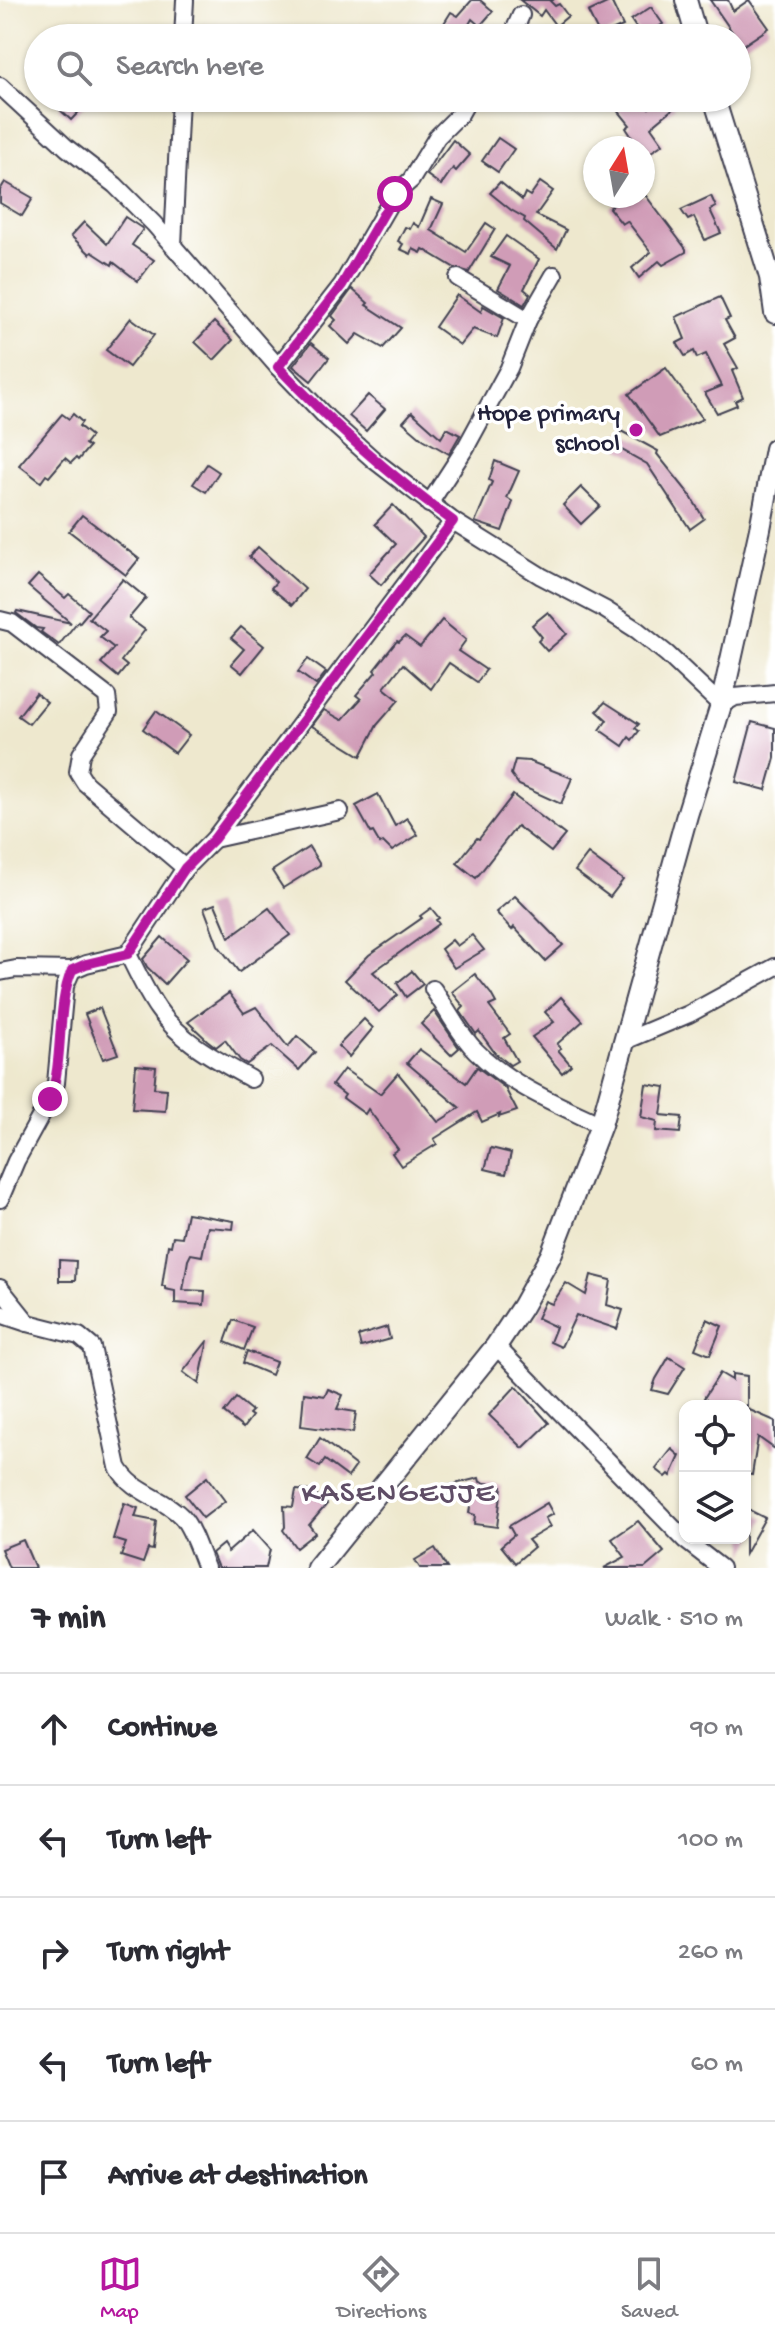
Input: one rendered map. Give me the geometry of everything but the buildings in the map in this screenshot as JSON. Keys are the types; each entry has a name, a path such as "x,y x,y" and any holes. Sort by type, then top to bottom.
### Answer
{"street":[{"path":"184,24 185,0"},
{"path":"686,0 693,24"},
{"path":"517,24 521,15"},
{"path":"0,86 24,108"},
{"path":"28,112 67,148 115,185 173,245 278,367 327,418 453,521 541,576 637,630 721,705"},
{"path":"173,245 179,112"},
{"path":"278,367 342,285 395,194 411,180 437,137 461,112"},
{"path":"718,112 770,277 775,313"},
{"path":"429,504 466,447 509,368 528,320 554,275"},
{"path":"458,278 528,320"},
{"path":"317,1568 496,1346 551,1255 601,1125 687,815 721,705 775,449"},
{"path":"0,972 16,969 72,970 128,954 185,868 214,839 453,521"},
{"path":"0,620 12,623 107,696 109,712 81,754 78,772 85,783 185,868"},
{"path":"721,705 735,697 775,693"},
{"path":"214,839 340,811"},
{"path":"128,954 157,1008 176,1031 201,1051 251,1079"},
{"path":"625,1041 689,1014 775,967"},
{"path":"0,1199 8,1161 50,1099 56,1083 65,986 72,970"},
{"path":"433,989 474,1049 499,1072 530,1091 601,1125"},
{"path":"0,1288 28,1323"},
{"path":"0,1314 79,1336 92,1347 118,1467 125,1480 181,1516 206,1568"},
{"path":"496,1346 685,1540 721,1568"}],"place":[{"name":"Hope primary school","path":"636,430"}],"district":[{"name":"KASENGEJJE","path":"399,1495"}],"route":[{"path":"50,1099 59,1066 65,986 72,970 128,954 185,868 214,839 453,521 374,460 327,418 278,367 342,285 395,194"}]}
